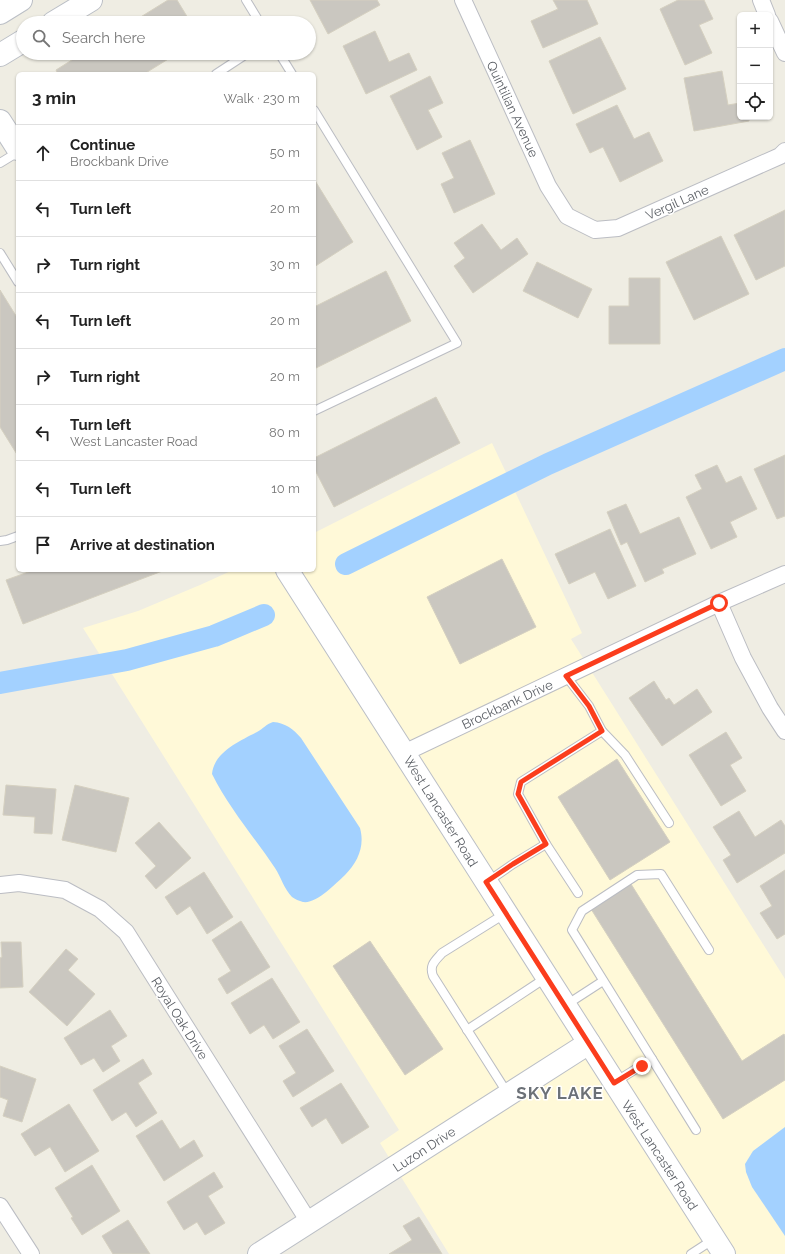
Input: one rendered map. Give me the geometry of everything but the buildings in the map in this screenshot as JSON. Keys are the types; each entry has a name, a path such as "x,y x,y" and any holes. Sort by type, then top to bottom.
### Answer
{"street":[{"path":"0,13 21,0"},
{"path":"65,16 91,0"},
{"name":"Quintilian Avenue","path":"463,0 548,186 567,216"},
{"path":"761,0 766,12"},
{"path":"773,27 785,53"},
{"path":"0,55 16,45"},
{"path":"0,123 16,148"},
{"name":"Vergil Lane","path":"567,216 595,230 618,228 780,156 785,151"},
{"name":"West Lancaster Road","path":"288,572 719,1246"},
{"name":"Brockbank Drive","path":"404,753 719,603 785,574"},
{"path":"719,603 742,658 770,708 785,731"},
{"name":"Royal Oak Drive","path":"0,885 19,883 65,890 100,909 126,932 309,1222"},
{"name":"Luzon Drive","path":"259,1254 589,1043"},
{"path":"0,1206 31,1254"}],"lane":[{"path":"246,0 256,16"},
{"path":"219,72 237,60"},
{"path":"283,60 291,72"},
{"path":"316,113 457,343 316,410"},
{"path":"0,163 16,152"},
{"path":"0,253 16,279"},
{"path":"0,541 16,537"},
{"path":"566,676 589,706 602,731 625,755 669,823"},
{"path":"578,892 546,844 518,794 521,782 602,731"},
{"path":"486,882 546,844"},
{"path":"696,1130 572,930 582,911 637,875 661,874 709,950"},
{"path":"506,913 442,953 434,962 431,970 433,976 508,1095"},
{"path":"467,1030 547,977"},
{"path":"565,1006 603,981"},
{"path":"614,1083 652,1059"},
{"path":"691,1254 719,1246"}],"shaded area":[{"path":"492,443 582,633 571,639 785,979 785,1254 449,1254 380,1143 399,1130 83,628 138,611 229,572 316,572 316,532"}],"water":[{"path":"273,722 289,727 301,738 360,828 362,841 354,865 326,893 308,902 299,901 289,894 275,868 234,811 212,774 217,759 223,753 236,743"},
{"path":"785,1127 785,1236 752,1187 746,1172 745,1164 753,1151"}],"waterway":[{"path":"346,564 548,464 785,359"},
{"path":"0,683 127,660 214,636 264,615"}],"district":[{"name":"SKY LAKE","path":"560,1093"}],"route":[{"path":"642,1066 614,1083 486,882 546,844 518,794 521,782 602,731 589,706 566,676 719,603"}]}
